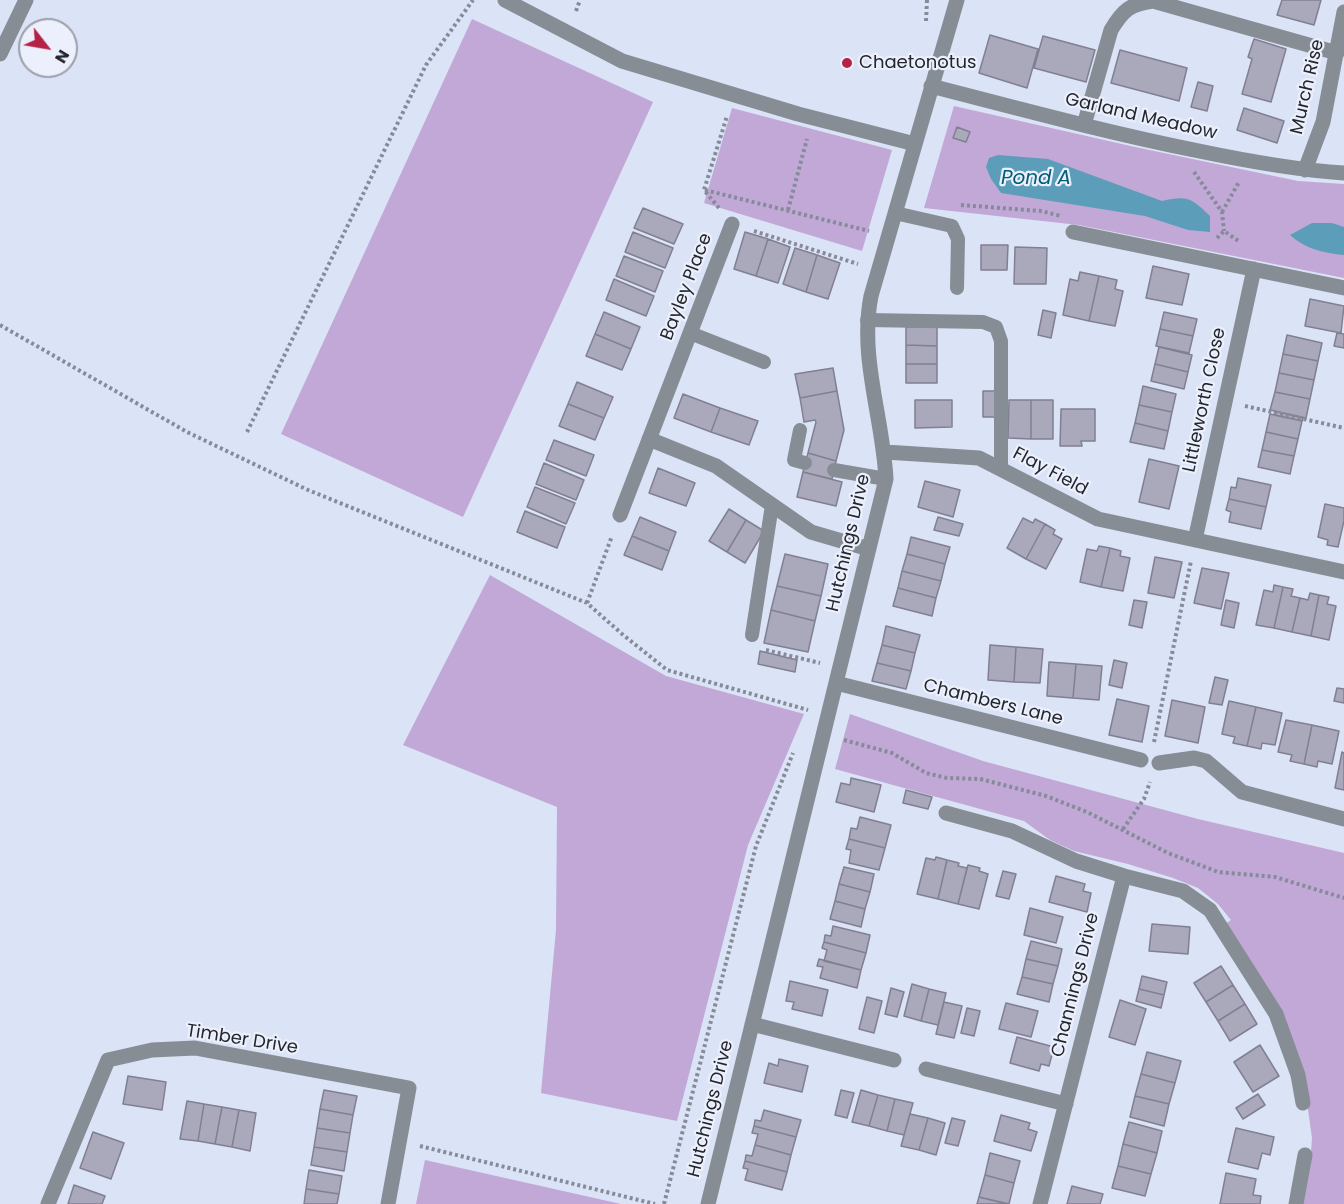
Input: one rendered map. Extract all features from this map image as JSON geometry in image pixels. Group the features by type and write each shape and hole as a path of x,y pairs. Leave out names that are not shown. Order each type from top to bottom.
{"street":[{"path":"0,54 26,0"},
{"path":"505,0 622,61 813,117 915,144"},
{"name":"Hutchings Drive","path":"708,1204 886,479 885,452 868,351 867,320 871,296 957,0"},
{"path":"1084,125 1111,30 1129,7 1140,3 1153,1 1336,53"},
{"name":"Murch Rise","path":"1305,170 1323,122 1344,12"},
{"name":"Garland Meadow","path":"931,86 1175,146 1247,161 1305,170 1344,173"},
{"name":"Bayley Place","path":"620,516 732,224"},
{"path":"1073,232 1344,288"},
{"name":"Littleworth Close","path":"1195,540 1254,269"},
{"path":"649,440 716,466 811,532 869,549"},
{"name":"Flay Field","path":"885,452 979,458 1098,519 1344,572"},
{"name":"Chambers Lane","path":"836,683 1150,761"},
{"path":"1150,761 1194,758 1203,760 1242,792 1344,819"},
{"path":"946,813 1012,831 1076,861 1183,891 1210,910 1276,1014 1298,1075 1303,1104"},
{"name":"Channings Drive","path":"1040,1204 1124,876"},
{"name":"Hutchings Drive","path":"752,1024 894,1060"},
{"name":"Timber Drive","path":"48,1204 108,1060 152,1050 195,1048 409,1089 388,1204"},
{"path":"926,1068 1065,1104"},
{"path":"1296,1204 1305,1155"}],"lane":[{"path":"895,213 952,226 958,239 957,288"},
{"path":"867,320 983,322 996,327 1001,341 1001,468"},
{"path":"690,333 764,362"},
{"path":"800,430 794,460 805,463"},
{"path":"834,470 886,479"},
{"path":"752,635 772,505"}],"path":[{"path":"247,432 426,65 472,0"},
{"path":"926,27 927,0"},
{"path":"704,190 734,94"},
{"path":"788,210 813,117"},
{"path":"1175,146 1222,212 1224,231"},
{"path":"1222,212 1235,191 1247,161"},
{"path":"704,190 889,235"},
{"path":"704,190 732,224"},
{"name":"Bayley Place","path":"732,224 879,268"},
{"path":"0,325 187,432 308,490 587,603 667,670 810,711"},
{"path":"1225,402 1344,428"},
{"path":"587,603 620,516"},
{"path":"1123,829 1144,799 1150,782 1150,761 1195,540"},
{"path":"752,635 762,650 822,664"},
{"path":"819,673 824,653"},
{"path":"813,702 803,729 892,753 926,773 947,778 980,779 1046,796 1123,829 1168,853 1218,872 1275,877 1344,898"},
{"path":"664,1204 756,846 794,750"},
{"path":"400,1141 655,1204"}],"shaded area":[{"path":"472,19 653,102 463,517 281,434"},
{"path":"954,106 1298,181 1344,184 1344,278 1079,225 924,208"},
{"path":"732,108 892,150 862,251 704,203"},
{"path":"490,575 666,676 804,714 748,845 677,1121 541,1093 556,930 557,807 403,745"},
{"path":"850,714 983,761 1198,819 1344,853 1344,1204 1303,1204 1310,1167 1312,1138 1303,1074 1225,924 1231,920 1218,904 1198,888 1173,878 1074,851 1050,840 1024,821 835,769"},
{"path":"425,1160 621,1204 416,1204"}],"water":[{"name":"Pond A","path":"998,155 1048,159 1162,201 1178,198 1189,200 1210,216 1210,232 1188,230 1145,216 1001,193 986,167 989,158"},
{"path":"1312,223 1332,223 1344,227 1344,255 1315,250 1290,235"}],"building":[{"path":"1282,0 1321,0 1314,25 1277,15"},
{"path":"990,35 1038,49 1027,88 979,73"},
{"path":"1043,36 1095,50 1086,82 1034,68"},
{"path":"1254,39 1286,49 1271,102 1242,94 1252,59 1248,57"},
{"path":"1120,50 1187,68 1179,101 1111,83"},
{"path":"1198,82 1213,86 1207,111 1191,107"},
{"path":"1244,108 1284,121 1277,143 1237,130"},
{"path":"957,127 970,132 966,142 953,138"},
{"path":"643,208 683,224 674,244 634,228"},
{"path":"633,232 673,248 665,268 625,252"},
{"path":"745,232 768,239 756,276 734,269"},
{"path":"768,239 790,247 778,283 756,276"},
{"path":"981,245 1008,245 1007,270 981,270"},
{"path":"1015,247 1047,248 1046,284 1014,284"},
{"path":"795,248 817,255 806,292 783,284"},
{"path":"817,255 840,263 828,299 806,292"},
{"path":"624,256 663,271 655,292 616,276"},
{"path":"1153,266 1189,274 1182,305 1146,298"},
{"path":"1080,272 1099,276 1089,321 1063,315 1070,279 1078,281"},
{"path":"1099,276 1117,280 1115,289 1123,291 1115,326 1089,321"},
{"path":"614,279 654,296 646,316 606,300"},
{"path":"1310,299 1344,306 1341,333 1305,326"},
{"path":"1043,310 1056,313 1051,338 1038,335"},
{"path":"604,312 640,327 631,349 595,334"},
{"path":"1164,312 1197,319 1193,336 1160,329"},
{"path":"906,327 937,327 937,346 906,345"},
{"path":"1160,329 1193,336 1189,353 1156,346"},
{"path":"1337,333 1344,334 1344,348 1334,346"},
{"path":"595,334 631,349 622,370 586,356"},
{"path":"1287,335 1322,343 1318,361 1283,354"},
{"path":"906,345 937,346 937,364 906,364"},
{"path":"1159,347 1192,355 1188,372 1155,364"},
{"path":"1283,354 1318,361 1314,380 1279,373"},
{"path":"906,364 937,364 937,383 906,383"},
{"path":"1155,364 1188,372 1184,389 1151,381"},
{"path":"833,368 837,391 800,398 795,374"},
{"path":"1279,373 1314,380 1310,399 1275,392"},
{"path":"577,382 613,397 604,418 568,404"},
{"path":"1143,386 1176,394 1172,412 1139,405"},
{"path":"837,391 844,430 836,461 808,453 816,422 815,420 804,422 800,398"},
{"path":"983,391 996,391 996,417 983,417"},
{"path":"1275,392 1310,399 1306,418 1270,410"},
{"path":"683,394 720,408 711,432 674,418"},
{"path":"915,400 952,400 952,427 915,428"},
{"path":"1009,400 1031,400 1031,439 1008,438"},
{"path":"1031,400 1053,400 1053,439 1031,439"},
{"path":"568,404 604,418 595,440 559,426"},
{"path":"1139,405 1172,412 1168,431 1135,423"},
{"path":"720,408 758,421 749,445 711,432"},
{"path":"1061,409 1095,409 1095,441 1081,441 1082,446 1060,446"},
{"path":"1275,411 1303,418 1302,421 1274,415"},
{"path":"1270,414 1302,421 1298,439 1266,432"},
{"path":"1135,423 1168,431 1164,449 1130,442"},
{"path":"1266,432 1298,439 1294,456 1262,450"},
{"path":"554,440 594,455 586,476 546,460"},
{"path":"1262,450 1294,456 1290,474 1258,467"},
{"path":"808,453 836,461 832,479 803,472"},
{"path":"1149,459 1179,466 1169,509 1139,502"},
{"path":"544,463 584,480 576,500 536,484"},
{"path":"658,468 695,483 686,506 649,493"},
{"path":"803,472 842,482 836,506 797,497"},
{"path":"1238,478 1271,485 1266,507 1229,499 1231,487 1236,488"},
{"path":"925,481 960,490 953,517 918,507"},
{"path":"535,487 575,503 566,524 527,507"},
{"path":"1229,499 1266,507 1261,529 1229,522 1231,512 1226,510"},
{"path":"1325,504 1344,508 1344,521 1338,547 1327,545 1328,540 1318,537"},
{"path":"729,509 746,520 727,552 709,541"},
{"path":"525,511 565,527 557,548 517,532"},
{"path":"640,517 676,532 669,551 632,536"},
{"path":"938,517 963,524 959,536 934,530"},
{"path":"1023,518 1033,523 1035,519 1045,524 1026,559 1007,548"},
{"path":"746,520 764,531 745,563 727,552"},
{"path":"1045,524 1055,530 1053,534 1062,539 1046,569 1026,559"},
{"path":"632,536 669,551 662,570 624,555"},
{"path":"911,537 950,547 945,564 907,554"},
{"path":"1099,546 1110,548 1101,587 1080,582 1087,549 1097,551"},
{"path":"1110,548 1121,551 1120,556 1130,558 1123,591 1101,587"},
{"path":"785,554 828,564 821,596 777,586"},
{"path":"907,554 945,564 941,581 902,571"},
{"path":"1155,557 1182,562 1174,598 1148,593"},
{"path":"1202,568 1229,573 1221,609 1194,603"},
{"path":"902,571 941,581 936,598 898,588"},
{"path":"1274,585 1283,587 1274,628 1256,625 1264,590 1273,592"},
{"path":"777,586 821,596 815,621 771,610"},
{"path":"1283,587 1293,589 1291,596 1300,598 1292,632 1274,628"},
{"path":"898,588 936,598 932,616 893,606"},
{"path":"1310,593 1319,595 1311,636 1292,632 1300,598 1308,600"},
{"path":"1319,595 1329,597 1327,604 1336,606 1329,640 1311,636"},
{"path":"1134,600 1147,602 1142,628 1129,625"},
{"path":"1226,600 1239,603 1234,628 1221,625"},
{"path":"771,610 815,621 808,652 764,643"},
{"path":"886,626 920,635 915,653 882,645"},
{"path":"882,645 915,653 911,671 877,663"},
{"path":"990,645 1016,647 1014,682 988,680"},
{"path":"1016,647 1043,649 1040,683 1014,682"},
{"path":"760,651 797,660 795,672 758,664"},
{"path":"1114,660 1127,663 1122,688 1109,685"},
{"path":"1049,662 1076,664 1073,698 1047,696"},
{"path":"877,663 911,671 906,689 872,681"},
{"path":"1076,664 1102,666 1099,700 1073,698"},
{"path":"1215,677 1228,680 1222,705 1209,703"},
{"path":"1337,688 1344,689 1344,703 1334,701"},
{"path":"1117,699 1149,706 1142,742 1109,735"},
{"path":"1172,700 1205,707 1198,743 1165,736"},
{"path":"1229,701 1256,707 1247,746 1233,743 1235,737 1222,734"},
{"path":"1256,707 1282,713 1275,745 1262,743 1261,749 1247,746"},
{"path":"1286,720 1312,725 1304,764 1290,761 1292,755 1278,752"},
{"path":"1312,725 1339,731 1332,764 1318,761 1317,767 1304,764"},
{"path":"1342,752 1344,753 1344,790 1335,788"},
{"path":"851,778 881,785 874,812 836,802 841,783 850,785"},
{"path":"906,790 932,797 928,809 903,803"},
{"path":"860,817 891,825 885,848 849,839 851,828 857,829"},
{"path":"849,839 885,848 879,870 849,863 851,850 846,849"},
{"path":"936,857 947,860 938,899 917,894 926,858 935,860"},
{"path":"947,860 967,868 958,904 938,899"},
{"path":"968,865 980,868 979,871 988,874 979,909 958,904"},
{"path":"844,867 874,874 870,892 839,884"},
{"path":"1003,871 1016,874 1009,899 996,896"},
{"path":"1056,876 1085,884 1083,891 1091,893 1087,912 1049,902"},
{"path":"839,884 870,892 865,909 835,901"},
{"path":"835,901 865,909 861,927 830,919"},
{"path":"1030,908 1063,917 1056,943 1024,935"},
{"path":"1152,924 1190,927 1188,954 1149,951"},
{"path":"833,926 870,935 866,953 824,942 825,935 831,936"},
{"path":"1031,941 1062,949 1058,966 1026,959"},
{"path":"824,942 866,953 861,970 824,961 827,950 822,948"},
{"path":"819,959 861,970 857,988 820,978 823,967 817,966"},
{"path":"1026,959 1058,966 1053,984 1022,977"},
{"path":"1221,966 1233,985 1206,1002 1194,983"},
{"path":"1142,976 1167,982 1164,995 1139,989"},
{"path":"1022,977 1053,984 1049,1002 1017,994"},
{"path":"790,981 828,990 822,1016 792,1009 794,1002 786,1001"},
{"path":"912,984 929,989 921,1021 904,1016"},
{"path":"1233,985 1245,1004 1218,1021 1206,1002"},
{"path":"891,988 904,992 897,1017 885,1014"},
{"path":"929,989 946,993 938,1025 921,1021"},
{"path":"1139,989 1164,995 1161,1008 1136,1001"},
{"path":"867,997 882,1001 874,1033 859,1029"},
{"path":"1120,1000 1146,1009 1135,1045 1109,1037"},
{"path":"944,1002 962,1006 954,1038 936,1034"},
{"path":"1006,1003 1038,1011 1031,1037 999,1029"},
{"path":"1245,1004 1257,1024 1230,1041 1218,1021"},
{"path":"967,1008 980,1011 974,1036 961,1033"},
{"path":"1017,1037 1054,1047 1049,1066 1041,1064 1039,1071 1010,1063"},
{"path":"1260,1045 1279,1076 1253,1092 1234,1062"},
{"path":"1147,1052 1181,1061 1175,1083 1141,1074"},
{"path":"779,1059 808,1066 802,1092 764,1083 769,1063 778,1066"},
{"path":"1141,1074 1175,1083 1169,1104 1135,1096"},
{"path":"128,1076 166,1082 162,1110 123,1104"},
{"path":"324,1090 357,1096 353,1115 320,1109"},
{"path":"841,1090 854,1093 847,1118 835,1115"},
{"path":"861,1090 878,1095 869,1126 852,1122"},
{"path":"1258,1094 1265,1105 1243,1119 1236,1108"},
{"path":"878,1095 895,1099 887,1131 869,1126"},
{"path":"1135,1096 1169,1104 1164,1126 1130,1117"},
{"path":"895,1099 913,1103 904,1135 887,1131"},
{"path":"187,1101 204,1104 198,1141 180,1139"},
{"path":"204,1104 222,1107 215,1144 198,1141"},
{"path":"222,1107 239,1110 232,1147 215,1144"},
{"path":"320,1109 353,1115 350,1133 317,1128"},
{"path":"239,1110 256,1113 250,1151 232,1147"},
{"path":"764,1110 801,1120 796,1137 754,1126 755,1120 761,1121"},
{"path":"910,1114 928,1118 919,1150 901,1146"},
{"path":"1001,1115 1030,1123 1028,1129 1037,1132 1031,1151 994,1141"},
{"path":"928,1118 945,1123 936,1155 919,1150"},
{"path":"952,1118 965,1121 958,1146 945,1143"},
{"path":"1129,1122 1162,1131 1157,1153 1123,1144"},
{"path":"754,1126 796,1137 791,1155 755,1145 758,1134 752,1133"},
{"path":"317,1128 350,1133 347,1152 314,1147"},
{"path":"1236,1128 1274,1137 1270,1155 1262,1153 1258,1169 1228,1162"},
{"path":"93,1132 124,1143 111,1179 80,1168"},
{"path":"1123,1144 1157,1153 1151,1174 1118,1166"},
{"path":"755,1145 791,1155 787,1172 745,1161 746,1155 752,1156"},
{"path":"314,1147 347,1152 344,1171 311,1165"},
{"path":"990,1153 1020,1161 1014,1183 985,1175"},
{"path":"745,1161 787,1172 782,1190 745,1180 748,1169 743,1168"},
{"path":"1118,1166 1151,1174 1145,1196 1112,1188"},
{"path":"309,1170 342,1176 339,1194 306,1189"},
{"path":"1226,1173 1256,1179 1253,1195 1261,1196 1260,1204 1220,1204"},
{"path":"985,1175 1014,1183 1009,1204 979,1197"},
{"path":"74,1185 105,1196 102,1204 68,1204"},
{"path":"1072,1186 1103,1194 1100,1204 1067,1204"},
{"path":"306,1189 339,1194 337,1204 304,1204"},
{"path":"979,1197 1007,1204 977,1204"}],"place":[{"name":"Chaetonotus","path":"847,63"}]}
